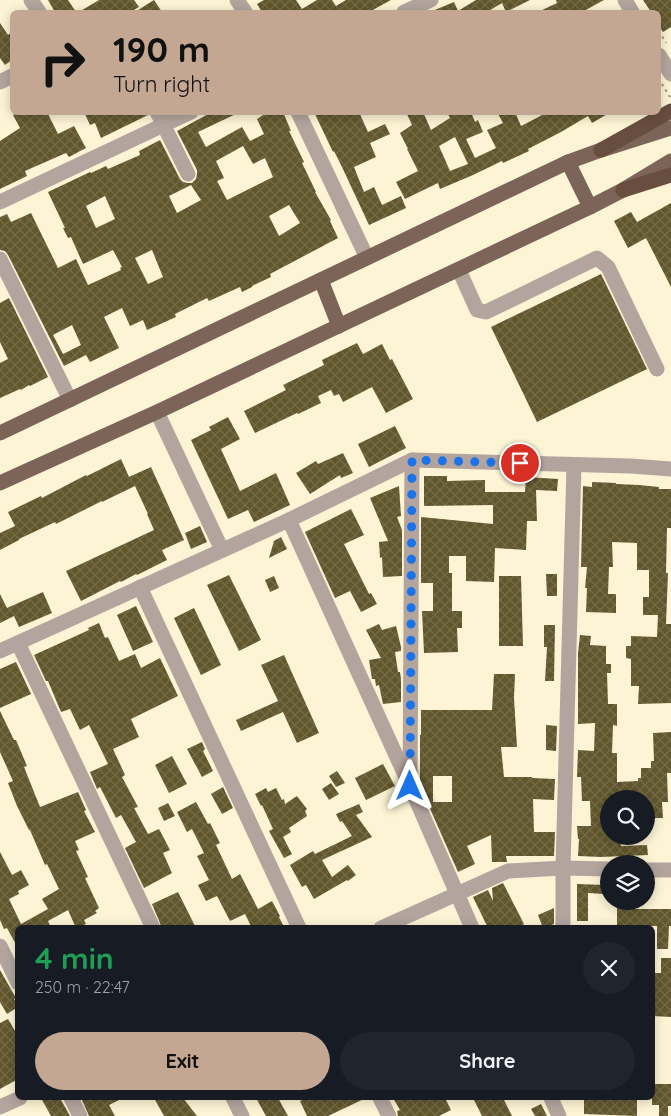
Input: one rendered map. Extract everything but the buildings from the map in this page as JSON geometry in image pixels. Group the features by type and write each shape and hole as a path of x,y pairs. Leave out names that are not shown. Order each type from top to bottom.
{"highway":[{"path":"601,150 671,111"},
{"path":"623,190 671,175"}],"main road":[{"path":"0,433 568,162 671,128"},
{"path":"0,483 158,412 590,207 623,190 671,161"},
{"path":"568,162 590,207"},
{"path":"321,280 339,326"}],"street":[{"path":"408,10 431,0"},
{"path":"663,50 671,74"},
{"path":"0,202 161,119 178,115"},
{"path":"299,115 367,258"},
{"path":"161,119 188,174"},
{"path":"458,270 477,310 486,312 597,258 608,267 657,369"},
{"path":"0,259 70,400"},
{"path":"158,412 222,550"},
{"path":"410,786 412,460"},
{"path":"0,651 288,520 412,460 631,466 671,470"},
{"path":"563,925 574,464"},
{"path":"288,520 410,786 471,925"},
{"path":"140,587 298,925"},
{"path":"18,643 152,925"},
{"path":"387,925 508,870 600,869"},
{"path":"655,870 671,870"},
{"path":"0,946 15,978"},
{"path":"0,1107 16,1100"},
{"path":"72,1100 80,1116"},
{"path":"234,1100 242,1116"},
{"path":"381,1100 389,1116"},
{"path":"551,1100 559,1116"},
{"path":"564,1100 564,1116"}],"path":[{"path":"661,82 671,99"}],"route":[{"path":"410,786 412,460 520,463"}]}
